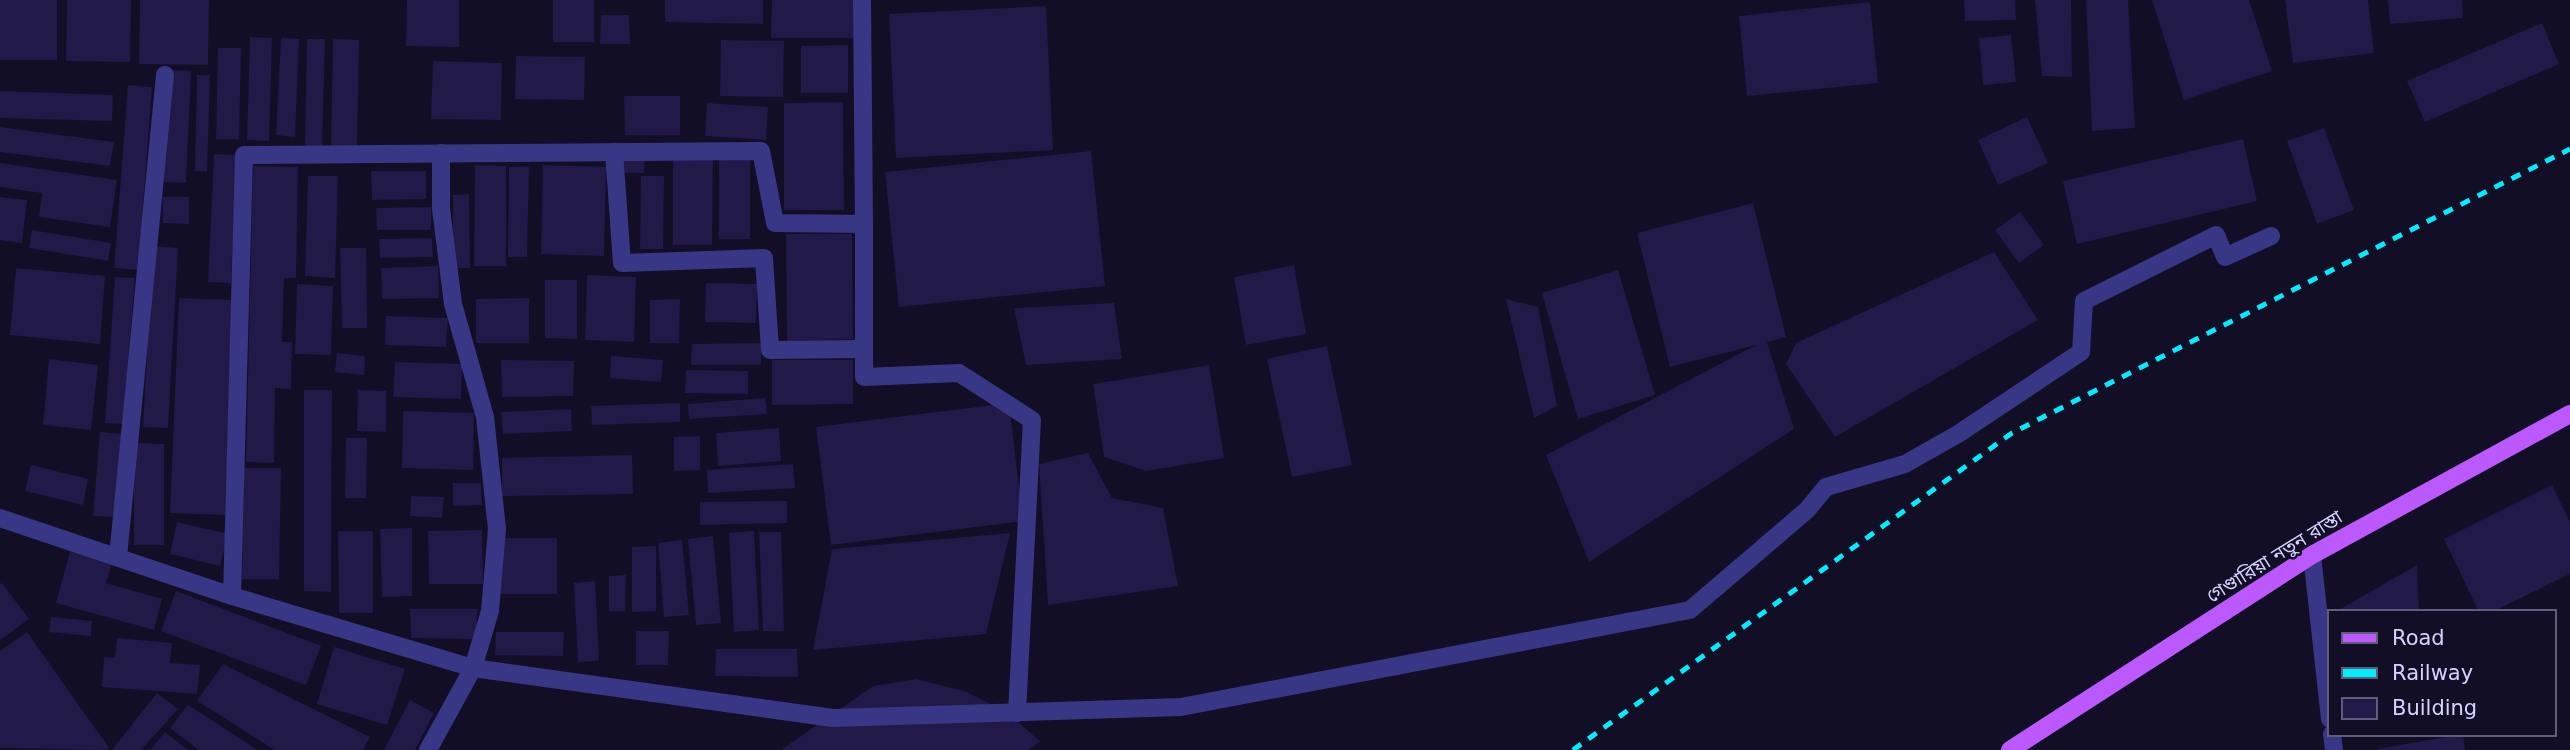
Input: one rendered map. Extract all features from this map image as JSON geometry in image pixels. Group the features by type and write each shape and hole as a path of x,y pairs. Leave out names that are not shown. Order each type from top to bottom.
{"main road":[{"name":"গেণ্ডারিয়া নতুন রাস্তা","path":"2010,750 2312,555 2570,414"}],"street":[{"path":"862,0 864,377 959,373 1032,420 1017,712"},
{"path":"118,557 165,75"},
{"path":"232,596 244,155 761,151 775,223 864,224"},
{"path":"614,152 622,263 764,258 770,350 864,349"},
{"path":"428,750 473,668 490,611 497,528 485,417 453,304 440,209 441,153"},
{"path":"0,518 232,596 473,668 833,718 1181,707 1690,610 1807,510 1826,487 1905,464 1958,435 2081,352 2084,301 2216,235 2225,257 2271,236"},
{"path":"2312,555 2328,701"}],"building":[{"path":"0,0 57,0 57,60 0,60"},
{"path":"67,0 131,0 130,62 66,61"},
{"path":"140,0 209,0 208,65 139,64"},
{"path":"407,0 459,0 459,47 406,46"},
{"path":"553,0 594,0 594,42 553,42"},
{"path":"665,0 763,0 763,24 665,22"},
{"path":"772,0 858,0 857,38 771,38"},
{"path":"1964,0 2015,0 2016,20 1965,21"},
{"path":"2035,0 2071,0 2072,77 2042,76"},
{"path":"2086,0 2128,0 2135,128 2092,131"},
{"path":"2152,0 2249,0 2272,71 2184,100"},
{"path":"2285,0 2368,0 2374,53 2293,63"},
{"path":"2388,0 2462,0 2463,18 2390,24"},
{"path":"1870,2 1878,83 1747,96 1739,16"},
{"path":"1046,6 1053,150 896,158 889,14"},
{"path":"601,15 629,15 630,44 600,44"},
{"path":"2542,23 2559,64 2425,122 2407,81"},
{"path":"2011,35 2016,82 1983,85 1979,38"},
{"path":"250,37 272,38 269,141 247,140"},
{"path":"281,38 299,39 295,137 276,135"},
{"path":"307,39 325,39 322,147 305,147"},
{"path":"333,39 359,40 357,148 331,147"},
{"path":"721,40 784,41 783,97 720,96"},
{"path":"848,45 848,93 801,93 801,46"},
{"path":"218,48 241,48 239,139 216,139"},
{"path":"516,56 585,57 584,100 515,99"},
{"path":"433,61 502,63 501,120 431,119"},
{"path":"169,70 191,71 186,183 164,182"},
{"path":"197,75 210,75 207,172 195,171"},
{"path":"128,85 152,87 138,270 114,268"},
{"path":"0,91 113,95 112,121 0,118"},
{"path":"624,96 680,96 680,135 625,135"},
{"path":"843,102 844,210 784,210 784,103"},
{"path":"707,103 768,107 766,140 705,136"},
{"path":"2027,117 2048,163 1998,185 1978,140"},
{"path":"0,127 114,142 110,166 0,152"},
{"path":"2324,128 2354,210 2317,224 2287,141"},
{"path":"2243,139 2257,201 2077,244 2063,181"},
{"path":"1091,151 1105,286 899,307 885,172"},
{"path":"214,154 236,155 231,283 208,282"},
{"path":"620,155 645,156 644,173 619,173"},
{"path":"673,156 713,156 712,245 673,245"},
{"path":"719,159 750,159 750,239 719,239"},
{"path":"0,163 117,180 110,227 39,217 42,193 0,187"},
{"path":"475,165 506,166 506,266 474,266"},
{"path":"543,165 606,167 604,256 541,254"},
{"path":"253,166 298,167 296,278 284,278 282,342 292,342 291,389 275,388 274,463 246,462"},
{"path":"509,167 529,167 527,257 508,257"},
{"path":"371,171 426,171 426,199 372,200"},
{"path":"308,176 338,176 335,278 305,276"},
{"path":"641,176 664,176 663,249 640,249"},
{"path":"469,194 470,268 453,268 453,195"},
{"path":"0,197 27,200 22,243 0,240"},
{"path":"163,197 189,197 189,224 163,223"},
{"path":"1753,203 1786,337 1767,342 1794,429 1589,562 1546,455 1756,345 1670,367 1637,233"},
{"path":"431,207 431,230 377,230 376,208"},
{"path":"2020,212 2044,245 2019,263 1995,230"},
{"path":"32,230 111,243 108,261 29,248"},
{"path":"786,234 852,234 853,339 787,341"},
{"path":"432,238 433,257 380,258 379,239"},
{"path":"153,246 178,248 168,428 143,427"},
{"path":"340,248 366,248 367,328 342,328"},
{"path":"1994,252 2038,320 1835,437 1786,364 1796,343"},
{"path":"1294,265 1306,334 1246,345 1234,277"},
{"path":"438,266 439,298 382,299 381,268"},
{"path":"16,268 105,276 100,344 10,335"},
{"path":"1618,270 1655,395 1578,419 1542,293"},
{"path":"587,275 636,277 634,342 585,340"},
{"path":"115,277 135,278 123,424 105,423"},
{"path":"545,280 577,280 577,339 545,338"},
{"path":"706,283 757,284 756,323 705,322"},
{"path":"297,284 333,286 331,355 295,354"},
{"path":"179,298 234,300 225,515 170,513"},
{"path":"529,298 529,343 476,343 476,299"},
{"path":"680,299 679,343 650,343 650,300"},
{"path":"1506,299 1538,307 1557,406 1534,418"},
{"path":"1114,303 1122,359 1026,365 1014,308"},
{"path":"386,316 448,318 446,347 385,345"},
{"path":"761,343 761,365 691,365 692,344"},
{"path":"1327,346 1352,465 1292,477 1267,359"},
{"path":"337,353 365,356 364,375 335,372"},
{"path":"611,356 663,360 661,382 610,378"},
{"path":"49,359 98,365 91,430 43,425"},
{"path":"501,360 574,361 573,396 502,397"},
{"path":"772,360 853,360 853,404 772,405"},
{"path":"395,362 462,364 461,399 393,397"},
{"path":"1209,365 1224,458 1146,471 1104,457 1093,384"},
{"path":"686,370 748,371 748,394 685,393"},
{"path":"304,390 332,390 331,592 304,591"},
{"path":"358,390 386,391 386,432 357,431"},
{"path":"765,398 767,414 689,419 688,404"},
{"path":"680,403 680,422 592,425 591,406"},
{"path":"1009,403 1023,521 831,545 816,427"},
{"path":"571,409 572,431 503,434 501,412"},
{"path":"403,411 474,413 473,470 402,468"},
{"path":"779,428 781,461 718,466 716,433"},
{"path":"100,432 122,434 115,517 93,516"},
{"path":"700,436 700,470 674,471 674,437"},
{"path":"346,438 367,438 366,498 345,498"},
{"path":"134,443 164,444 164,545 134,545"},
{"path":"1088,453 1112,498 1163,508 1178,586 1048,605 1039,464"},
{"path":"632,455 633,494 502,496 502,458"},
{"path":"793,464 795,488 708,493 707,470"},
{"path":"31,465 88,479 83,505 25,491"},
{"path":"244,468 281,468 279,579 242,579"},
{"path":"453,483 481,483 482,505 453,506"},
{"path":"2552,485 2570,522 2570,574 2496,610 2478,610 2444,539"},
{"path":"411,496 444,497 442,518 410,516"},
{"path":"787,501 787,523 700,525 700,502"},
{"path":"177,522 228,534 220,566 170,554"},
{"path":"412,528 412,596 382,597 380,529"},
{"path":"482,530 483,584 429,584 428,531"},
{"path":"338,531 373,531 373,613 339,613"},
{"path":"754,531 759,630 734,632 729,533"},
{"path":"759,532 781,532 784,631 763,631"},
{"path":"1010,533 986,634 813,650 832,549"},
{"path":"713,536 721,623 696,625 688,539"},
{"path":"500,538 557,538 557,594 500,594"},
{"path":"682,540 689,615 664,617 658,543"},
{"path":"656,546 656,611 632,612 632,547"},
{"path":"71,548 113,559 106,583 162,599 154,630 56,603"},
{"path":"2417,565 2419,610 2338,610"},
{"path":"626,575 625,611 609,611 609,576"},
{"path":"595,581 599,661 578,662 574,583"},
{"path":"2,583 29,619 0,640 0,584"},
{"path":"176,591 321,646 306,685 161,631"},
{"path":"410,609 477,609 476,639 411,638"},
{"path":"51,617 92,621 91,636 49,632"},
{"path":"636,631 669,631 668,665 636,665"},
{"path":"27,632 109,748 0,748 0,651"},
{"path":"496,632 564,632 563,656 495,655"},
{"path":"117,638 172,643 170,663 200,665 197,694 102,687 104,657 115,658"},
{"path":"334,647 405,669 387,725 317,704"},
{"path":"716,649 797,649 798,677 715,676"},
{"path":"223,664 370,737 363,750 275,750 197,701"},
{"path":"916,679 964,691 1005,711 1040,741 1029,750 781,750 873,686"},
{"path":"157,693 178,709 141,750 112,750"},
{"path":"410,700 434,713 415,750 384,750"},
{"path":"188,705 258,750 199,750 170,728"},
{"path":"165,732 188,750 150,750"},
{"path":"2463,736 2465,750 2378,750"}],"railway":[{"path":"1573,750 2012,433 2570,149"}]}
